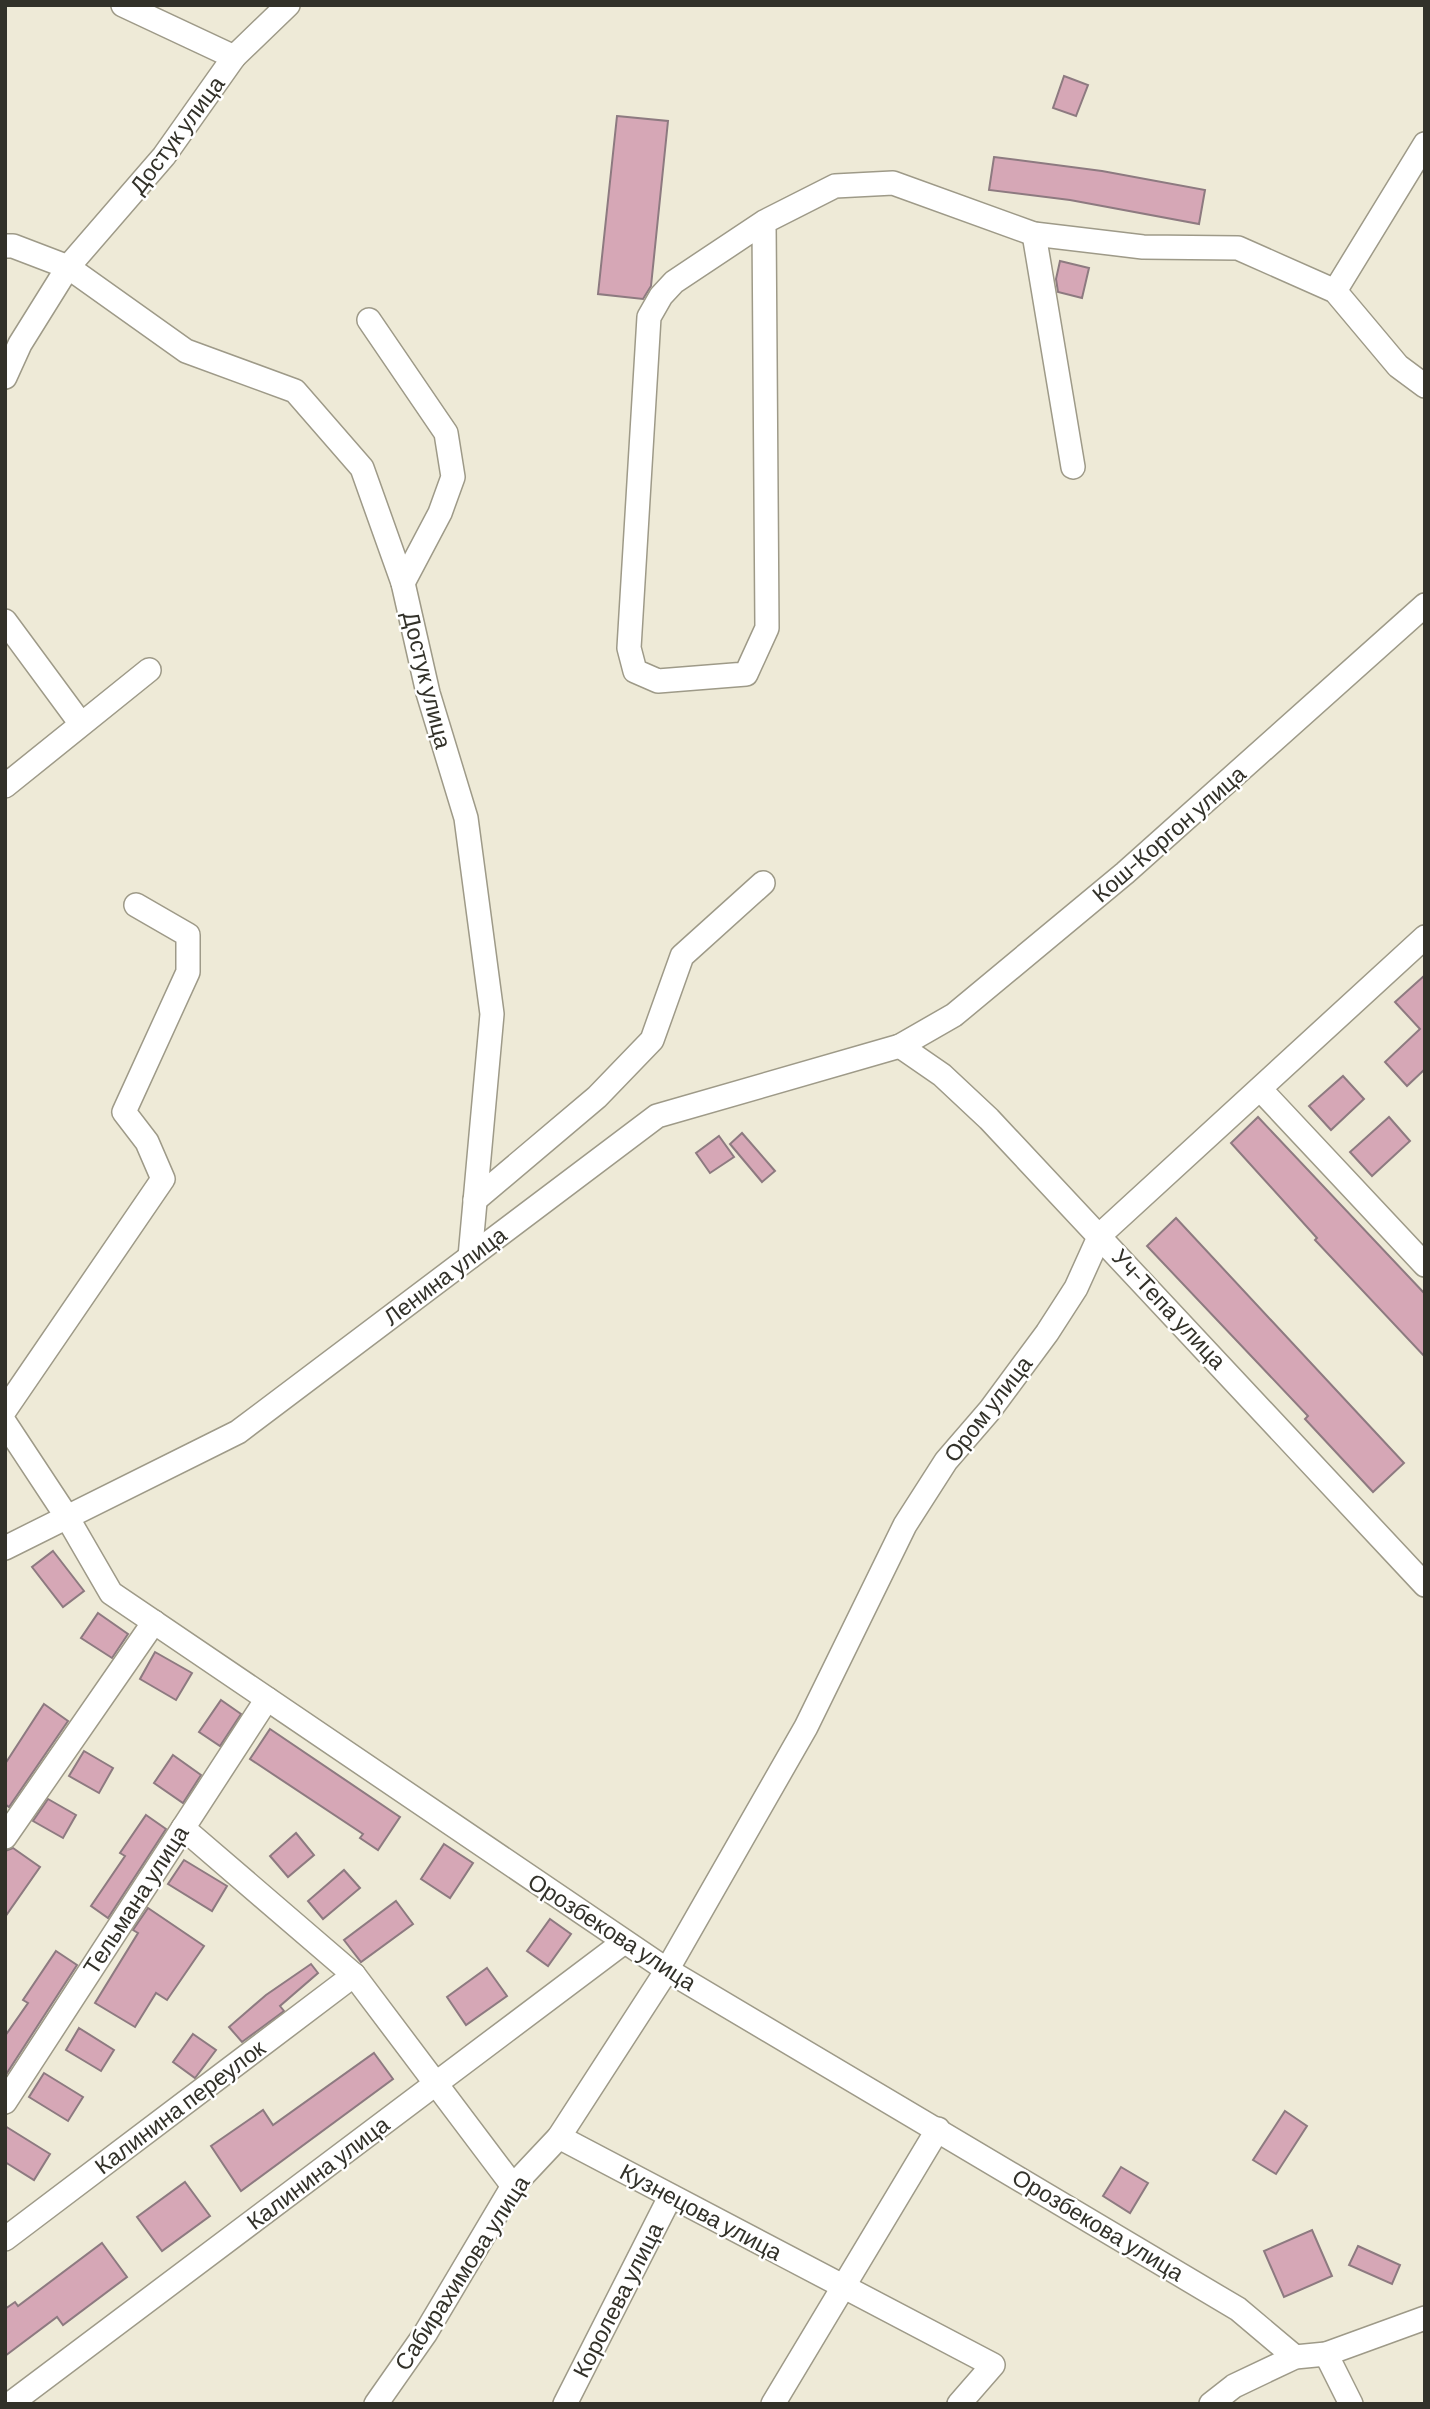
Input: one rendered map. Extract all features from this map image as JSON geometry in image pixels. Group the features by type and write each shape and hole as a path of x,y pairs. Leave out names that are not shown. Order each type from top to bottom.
{"street":[{"path":"123,5 234,57"},
{"name":"Достук улица","path":"68,267 164,156 234,57 288,5"},
{"path":"1335,290 1425,144"},
{"path":"764,222 767,628 746,674 658,681 635,671 629,648 649,317 674,282 764,222 835,187 892,183 1034,234 1143,247 1238,248 1335,290 1398,366 1425,386"},
{"path":"1034,234 1073,467"},
{"name":"Достук улица","path":"5,246 13,246 68,267 186,351 295,391 362,468 403,583 428,693 466,818 492,1014 470,1257"},
{"path":"5,377 20,344 68,267"},
{"path":"369,320 446,433 453,477 440,513 403,583"},
{"name":"Кош-Коргон улица","path":"900,1046 954,1015 1125,873 1425,605"},
{"path":"5,621 81,724"},
{"path":"5,786 149,670"},
{"path":"475,1200 597,1097 652,1040 681,956 763,883"},
{"path":"5,1410 163,1179 147,1142 124,1112 188,972 188,935 136,905"},
{"name":"Ором улица","path":"667,1970 806,1727 905,1525 946,1461 990,1410 1047,1333 1076,1288 1100,1235 1259,1089 1421,947"},
{"name":"Уч-Тепа улица","path":"900,1046 942,1075 989,1119 1425,1585"},
{"name":"Ленина улица","path":"5,1548 238,1432 657,1116 900,1046"},
{"path":"1259,1089 1425,1265"},
{"name":"Орозбекова улица","path":"5,1423 67,1517 111,1593 667,1970 1238,2309 1295,2357"},
{"path":"5,1836 154,1622"},
{"name":"Тельмана улица","path":"5,2102 267,1699"},
{"path":"183,1828 354,1975 513,2186"},
{"name":"Калинина улица","path":"10,2404 624,1941"},
{"name":"Сабирахимова улица","path":"376,2404 425,2334 513,2186 559,2137 667,1970"},
{"name":"Калинина переулок","path":"5,2239 354,1975"},
{"path":"773,2404 938,2129"},
{"name":"Кузнецова улица","path":"559,2137 993,2365 959,2404"},
{"name":"Королева улица","path":"565,2404 670,2197"},
{"path":"1210,2404 1234,2386 1295,2357 1326,2354 1425,2318"},
{"path":"1326,2354 1351,2404"}],"building":[{"path":"1064,76 1088,85 1076,116 1053,108"},
{"path":"617,116 668,121 651,286 643,299 598,294"},
{"path":"994,157 1102,171 1205,190 1199,224 1070,200 989,190"},
{"path":"1060,261 1089,268 1082,298 1058,292 1056,279"},
{"path":"1425,975 1425,1069 1407,1086 1385,1062 1420,1029 1395,1002"},
{"path":"1343,1076 1364,1099 1331,1130 1309,1106"},
{"path":"1258,1117 1425,1294 1425,1357 1315,1240 1317,1238 1231,1143"},
{"path":"1389,1117 1410,1141 1372,1176 1350,1152"},
{"path":"742,1133 775,1171 762,1182 730,1144"},
{"path":"719,1136 734,1157 710,1173 696,1153"},
{"path":"1176,1218 1404,1463 1373,1492 1305,1419 1308,1416 1147,1246"},
{"path":"53,1551 84,1591 63,1607 32,1567"},
{"path":"98,1613 128,1634 112,1658 81,1638"},
{"path":"155,1652 192,1673 176,1700 140,1679"},
{"path":"221,1700 241,1714 220,1746 199,1732"},
{"path":"44,1704 68,1721 9,1807 5,1804 5,1764"},
{"path":"270,1729 400,1817 378,1850 360,1838 363,1834 250,1759"},
{"path":"84,1751 113,1768 99,1793 69,1776"},
{"path":"173,1755 201,1775 183,1803 154,1783"},
{"path":"48,1799 76,1815 63,1838 33,1821"},
{"path":"146,1815 166,1829 108,1918 91,1906 125,1856 120,1853"},
{"path":"296,1833 314,1855 288,1877 270,1856"},
{"path":"444,1844 473,1863 450,1898 421,1879"},
{"path":"13,1848 40,1867 5,1917 5,1851"},
{"path":"184,1860 227,1886 212,1911 168,1884"},
{"path":"344,1870 360,1888 323,1919 308,1901"},
{"path":"396,1901 413,1924 361,1962 344,1940"},
{"path":"148,1908 204,1946 167,2000 156,1993 135,2027 95,2003 138,1933 133,1930"},
{"path":"550,1919 571,1934 548,1966 527,1951"},
{"path":"56,1951 77,1965 5,2076 5,2036 28,2003 23,2000"},
{"path":"311,1964 318,1973 280,2006 284,2011 242,2042 229,2027 266,1995"},
{"path":"487,1968 507,1996 466,2025 447,1997"},
{"path":"79,2028 114,2050 101,2071 66,2050"},
{"path":"193,2034 216,2050 195,2078 173,2062"},
{"path":"374,2053 393,2079 241,2191 211,2146 263,2110 273,2125"},
{"path":"44,2073 83,2097 68,2121 29,2097"},
{"path":"1285,2111 1307,2126 1276,2174 1253,2160"},
{"path":"5,2126 50,2154 34,2180 5,2162"},
{"path":"1121,2167 1148,2183 1130,2213 1103,2196"},
{"path":"185,2182 210,2216 162,2251 137,2217"},
{"path":"1312,2230 1332,2276 1284,2297 1264,2251"},
{"path":"102,2243 127,2277 63,2325 57,2317 5,2356 5,2309 15,2302 18,2306"},
{"path":"1358,2246 1400,2265 1392,2284 1349,2265"}]}
